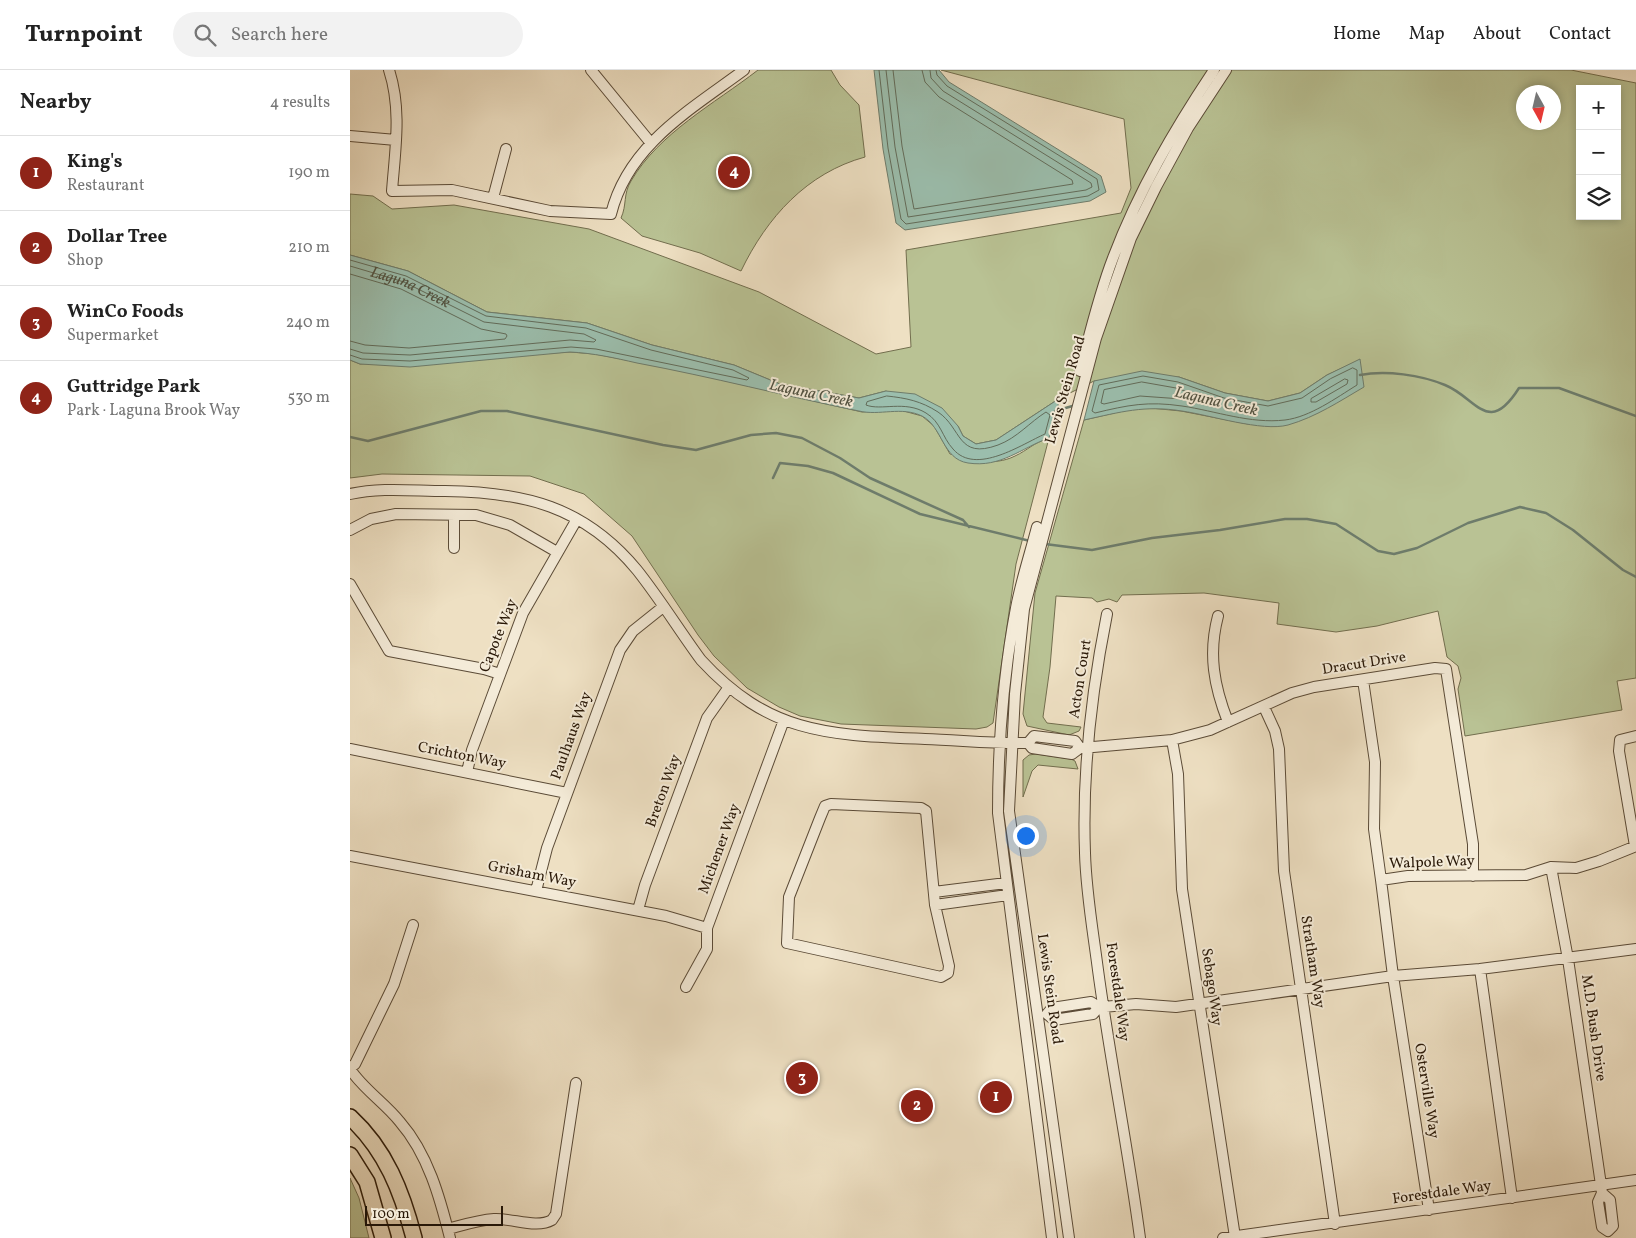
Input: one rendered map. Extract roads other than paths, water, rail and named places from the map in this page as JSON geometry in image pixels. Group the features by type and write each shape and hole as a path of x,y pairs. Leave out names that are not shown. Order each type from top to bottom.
{"highway":[{"path":"350,1117 377,1146 392,1171 414,1238"},
{"path":"350,1155 367,1182 383,1238"}],"street":[{"path":"389,70 396,99 396,140 392,191 452,190 550,211 611,214 620,186 630,168 650,142 744,70"},
{"path":"591,70 650,142"},
{"name":"Lewis Stein Road","path":"1052,1238 998,813 998,743 1007,665 1016,608 1026,584 1113,258 1144,186 1170,139 1214,70"},
{"name":"Lewis Stein Road","path":"1086,360 1132,238 1156,187 1188,128 1226,70"},
{"path":"350,136 396,140"},
{"path":"493,198 506,149"},
{"path":"350,494 381,490 490,492 533,500 577,519 623,554 701,660 729,687 753,705 784,720 820,732 843,735 1013,743"},
{"path":"350,530 371,519 396,514 482,516 499,520 557,552"},
{"path":"454,515 454,548"},
{"name":"Capote Way","path":"467,772 472,750 523,613 577,519"},
{"path":"350,584 389,651 484,669 500,674"},
{"name":"Lewis Stein Road","path":"1026,584 1015,694 1009,810 1042,1014 1051,1115 1069,1238"},
{"name":"Paulhaus Way","path":"536,891 540,868 620,650 633,631 663,607"},
{"name":"Acton Court","path":"1083,748 1107,614"},
{"path":"1218,616 1212,647 1212,661 1214,681 1228,722"},
{"name":"Dracut Drive","path":"1013,743 1028,743 1034,736 1075,741 1083,748 1172,740 1228,722 1292,693 1314,687 1435,668 1446,669 1473,844 1473,876"},
{"path":"1363,680 1375,762 1374,829 1381,880"},
{"name":"Breton Way","path":"638,910 645,885 707,718 729,687"},
{"name":"Stratham Way","path":"1264,707 1275,730 1280,749 1284,871 1335,1224"},
{"name":"Michener Way","path":"686,987 707,949 707,928 784,720"},
{"path":"1551,867 1576,868 1600,861 1636,846 1619,751 1620,740 1636,736"},
{"name":"Sebago Way","path":"1172,740 1178,774 1181,882 1198,1004 1235,1237"},
{"name":"Forestdale Way","path":"1083,748 1085,855 1101,1007 1140,1238"},
{"name":"Crichton Way","path":"350,749 567,793"},
{"path":"830,804 921,808 926,811 934,892 935,905 949,966 948,973 941,978 787,943 789,898 825,806 830,804"},
{"name":"Grisham Way","path":"350,856 683,919 707,928"},
{"name":"Walpole Way","path":"1393,976 1381,880 1408,876 1526,876 1551,867"},
{"name":"M.D. Bush Drive","path":"1551,867 1568,959 1602,1189 1598,1202 1602,1227 1609,1234"},
{"path":"934,892 1006,883"},
{"path":"935,905 1008,895"},
{"path":"413,925 394,984 356,1064 350,1068 357,1080 402,1123 414,1141 436,1186 449,1233 493,1219 510,1218 538,1224 552,1220 556,1214 576,1083"},
{"path":"1042,1014 1052,1008 1091,1002 1101,1007 1136,1004 1176,1007 1393,976 1480,969 1636,949"},
{"path":"1480,969 1512,1198"},
{"name":"Osterville Way","path":"1393,976 1428,1210"},
{"path":"1025,1028 1036,1043 1044,1102 1051,1115"},
{"path":"1039,1125 1047,1131 1049,1136 1057,1196 1064,1208"},
{"name":"Forestdale Way","path":"1223,1238 1512,1198 1602,1189 1636,1180"}],"water":[{"path":"874,70 939,70 949,82 1101,176 1106,192 1090,201 905,230 896,223 883,149"},
{"path":"350,255 408,271 487,312 587,323 652,345 734,365 780,384 859,398 886,391 915,394 942,408 958,426 963,436 976,444 996,440 1060,398 1049,438 1001,460 980,464 968,463 953,456 929,421 914,413 859,411 693,374 596,355 570,352 410,367 360,364 350,360"},
{"path":"1360,359 1364,387 1318,413 1288,425 1277,427 1250,425 1168,409 1133,410 1084,420 1094,381 1142,371 1179,377 1225,393 1268,401 1300,393 1327,375"}],"waterway":[{"name":"Laguna Creek","path":"1360,375 1392,373 1425,379 1445,385 1482,410 1490,412 1499,410 1519,388 1559,388 1636,416"},
{"name":"Laguna Creek","path":"1055,411 1076,405"},
{"name":"Laguna Creek","path":"350,437 368,441 481,411 507,411 663,445 696,450 751,435 776,433 802,438 840,458 870,478 963,520 969,527"},
{"name":"Laguna Creek","path":"773,478 780,463 808,466 833,473 920,514 1030,541"},
{"name":"Laguna Creek","path":"1045,544 1092,550 1152,538 1220,530 1285,519 1307,519 1336,524 1378,551 1394,554 1417,548 1468,523 1520,507 1546,513 1573,530 1623,570 1636,577"}],"place":[{"name":"Guttridge Park","path":"734,172"},
{"name":"WinCo Foods","path":"802,1078"},
{"name":"King's","path":"996,1097"},
{"name":"Dollar Tree","path":"917,1106"}]}
